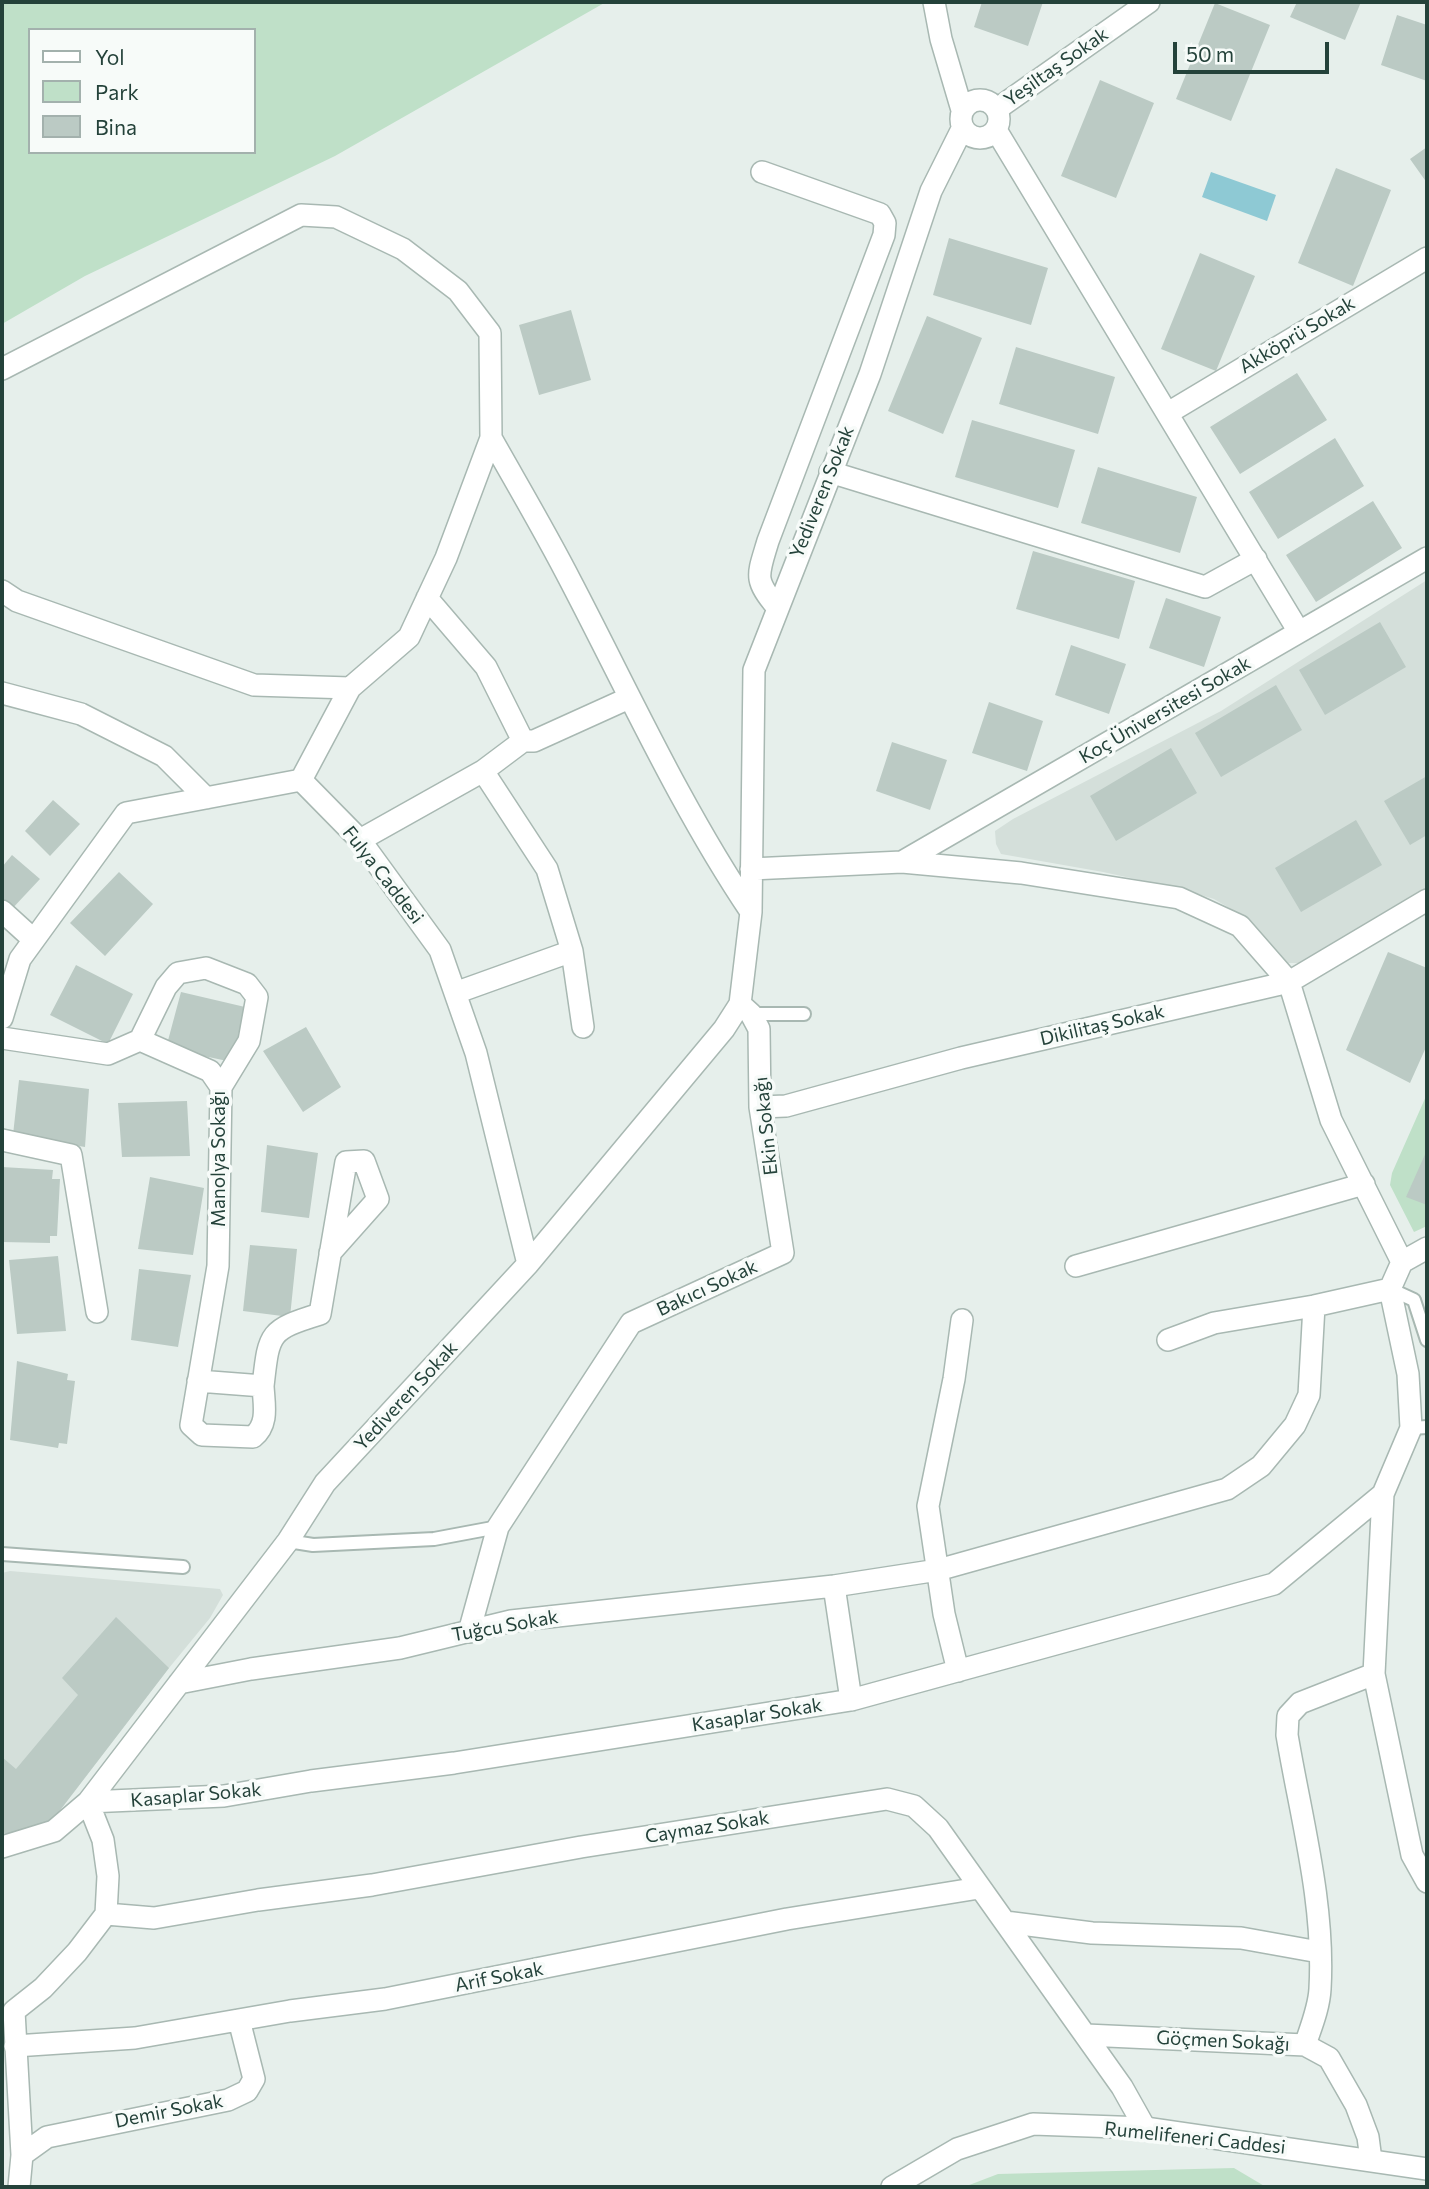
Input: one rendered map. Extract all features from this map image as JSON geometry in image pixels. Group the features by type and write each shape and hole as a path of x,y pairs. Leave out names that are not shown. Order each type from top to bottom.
{"street":[{"path":"934,2 962,119 970,136 982,138 990,135 997,119"},
{"name":"Yeşiltaş Sokak","path":"997,119 1149,2"},
{"path":"962,119 969,102 977,99 989,102 1168,413 1299,632"},
{"name":"Yediveren Sokak","path":"2,1847 54,1831 88,1802 288,1541 325,1483 527,1264 724,1030 746,1009 751,912 754,670 870,374 931,191 962,119"},
{"path":"762,172 880,214 885,223 884,235 768,541 759,573 761,588 777,607"},
{"path":"2,369 301,215 336,217 403,249 458,291 490,333 491,438 446,558 409,637 350,688 301,780 126,813 20,959 2,1018"},
{"name":"Akköprü Sokak","path":"1168,413 1427,258"},
{"path":"491,438 570,580 629,698 719,864 751,912"},
{"path":"830,472 1205,587 1256,559"},
{"name":"Koç Üniversitesi Sokak","path":"902,862 1427,558"},
{"path":"2,591 17,601 254,685 350,688"},
{"path":"428,598 486,667 523,741"},
{"path":"2,692 81,714 164,755 206,798"},
{"path":"360,840 483,771 523,741 534,741 629,698"},
{"path":"483,771 547,869 572,951 583,1027"},
{"name":"Fulya Caddesi","path":"301,780 360,840 440,950 476,1053 527,1264"},
{"path":"751,869 902,862 1021,873 1179,898 1240,926 1289,982 1331,1120 1402,1262"},
{"name":"Dikilitaş Sokak","path":"760,1107 786,1106 961,1058 1289,982 1427,900"},
{"path":"2,911 34,940"},
{"path":"455,993 572,951"},
{"path":"2,1038 108,1054 140,1040 166,988 178,973 206,968 247,984 257,997 249,1041 221,1087"},
{"name":"Ekin Sokağı","path":"746,1009 759,1029 760,1107 783,1253"},
{"name":"Manolya Sokağı","path":"140,1040 210,1071 221,1087 218,1266 191,1425 202,1435 253,1437 262,1430 263,1386"},
{"path":"2,1140 71,1155 97,1312"},
{"path":"1076,1266 1364,1184"},
{"path":"1427,1248 1402,1262 1390,1289 1419,1427 1383,1494 1374,1674 1412,1855 1427,1882"},
{"path":"198,1381 263,1386 271,1341 281,1328 320,1314 330,1253"},
{"name":"Bakıcı Sokak","path":"498,1527 631,1323 783,1253"},
{"path":"1168,1340 1214,1323 1314,1306 1362,1293 1390,1289"},
{"name":"Tuğcu Sokak","path":"179,1683 251,1669 400,1648 511,1622 834,1586 938,1570 1227,1489 1261,1466 1295,1425 1309,1395 1314,1306"},
{"path":"958,1671 944,1614 928,1506 954,1379 962,1320"},
{"name":"Kasaplar Sokak","path":"88,1802 224,1796 454,1763 851,1700 1275,1584 1383,1494"},
{"path":"469,1632 498,1527"},
{"path":"834,1586 851,1700"},
{"path":"1305,2045 1320,1990 1318,1906 1287,1735 1289,1716 1300,1703 1374,1674"},
{"name":"Caymaz Sokak","path":"106,1913 154,1918 258,1900 372,1885 581,1847 887,1799 914,1806 938,1828 1122,2087 1145,2129"},
{"path":"19,2187 22,2155 15,2046 8,2014 43,1988 106,1913 108,1876 103,1840 88,1802"},
{"name":"Arif Sokak","path":"15,2046 135,2038 385,1999 787,1919 979,1888"},
{"path":"1005,1922 1092,1933 1241,1938 1319,1952"},
{"name":"Demir Sokak","path":"22,2155 47,2137 228,2100 247,2091 254,2079 239,2020"},
{"name":"Göçmen Sokağı","path":"1086,2035 1305,2045 1329,2058 1356,2105 1368,2137 1371,2160"},
{"name":"Rumelifeneri Caddesi","path":"891,2187 957,2149 1033,2124 1145,2129 1427,2169"}],"lane":[{"path":"746,1009 804,1014"},
{"path":"1390,1289 1414,1300 1427,1340"},
{"path":"288,1541 313,1545 434,1539 498,1527"},
{"path":"2,1554 183,1567"}],"shaded area":[{"path":"1427,580 1427,891 1307,963 1288,963 1251,921 1214,899 1103,872 1001,854 996,844 995,831 1013,819 1221,711"},
{"path":"10,1571 220,1589 223,1595 210,1618 48,1826 2,1836 2,1573"}],"green space":[{"path":"2,2 606,2 335,156 85,276 2,324"},
{"path":"1427,1094 1427,1226 1414,1232 1390,1185 1392,1173"},
{"path":"1234,2168 1266,2187 964,2187 998,2174"}],"water":[{"path":"1211,172 1276,195 1267,221 1202,197"}],"building":[{"path":"982,2 1043,2 1028,46 974,27"},
{"path":"1297,2 1361,2 1345,40 1290,17"},
{"path":"1215,3 1270,25 1231,121 1176,99"},
{"path":"1397,15 1427,25 1427,81 1381,65"},
{"path":"1100,80 1154,103 1116,198 1061,176"},
{"path":"1427,147 1427,183 1410,159"},
{"path":"1336,168 1391,190 1353,286 1298,263"},
{"path":"949,238 1048,268 1031,325 933,295"},
{"path":"1200,253 1255,276 1216,371 1161,349"},
{"path":"571,310 591,380 539,395 519,325"},
{"path":"927,316 982,338 943,434 888,411"},
{"path":"1016,347 1115,377 1098,434 999,404"},
{"path":"1297,373 1327,420 1240,474 1210,427"},
{"path":"972,420 1075,450 1058,508 955,477"},
{"path":"1335,438 1364,486 1278,539 1249,492"},
{"path":"1098,467 1197,497 1180,553 1081,523"},
{"path":"1373,501 1402,548 1316,602 1286,555"},
{"path":"1033,551 1135,581 1119,639 1016,609"},
{"path":"1166,598 1221,617 1204,667 1149,648"},
{"path":"1380,622 1406,667 1325,715 1299,670"},
{"path":"1071,645 1126,664 1109,714 1055,695"},
{"path":"1276,685 1302,730 1221,777 1195,733"},
{"path":"989,702 1043,721 1027,771 972,753"},
{"path":"892,742 947,760 930,810 876,791"},
{"path":"1171,748 1197,793 1116,841 1090,796"},
{"path":"1427,776 1427,835 1410,845 1384,801"},
{"path":"53,800 80,824 50,856 25,831"},
{"path":"1356,820 1382,865 1301,912 1275,868"},
{"path":"12,855 40,879 10,911 2,904 2,867"},
{"path":"119,872 153,904 105,956 70,923"},
{"path":"1388,952 1427,968 1427,1045 1410,1083 1346,1050"},
{"path":"76,965 133,994 108,1044 50,1015"},
{"path":"181,992 245,1007 232,1062 166,1048"},
{"path":"306,1027 341,1087 303,1112 263,1051"},
{"path":"19,1080 89,1089 85,1147 13,1135"},
{"path":"187,1101 190,1156 122,1157 118,1103"},
{"path":"267,1145 318,1153 309,1218 261,1212"},
{"path":"1427,1150 1427,1205 1406,1197"},
{"path":"2,1167 53,1170 52,1179 60,1179 57,1236 50,1236 50,1243 2,1242"},
{"path":"150,1177 204,1188 193,1255 138,1249"},
{"path":"250,1245 297,1249 290,1317 243,1311"},
{"path":"58,1256 66,1331 17,1334 9,1260"},
{"path":"139,1269 191,1275 178,1347 131,1340"},
{"path":"17,1361 68,1374 67,1380 75,1381 67,1444 59,1443 58,1448 10,1440"},
{"path":"116,1617 169,1668 48,1826 7,1835 2,1831 2,1757 16,1769 78,1695 62,1678"}]}
